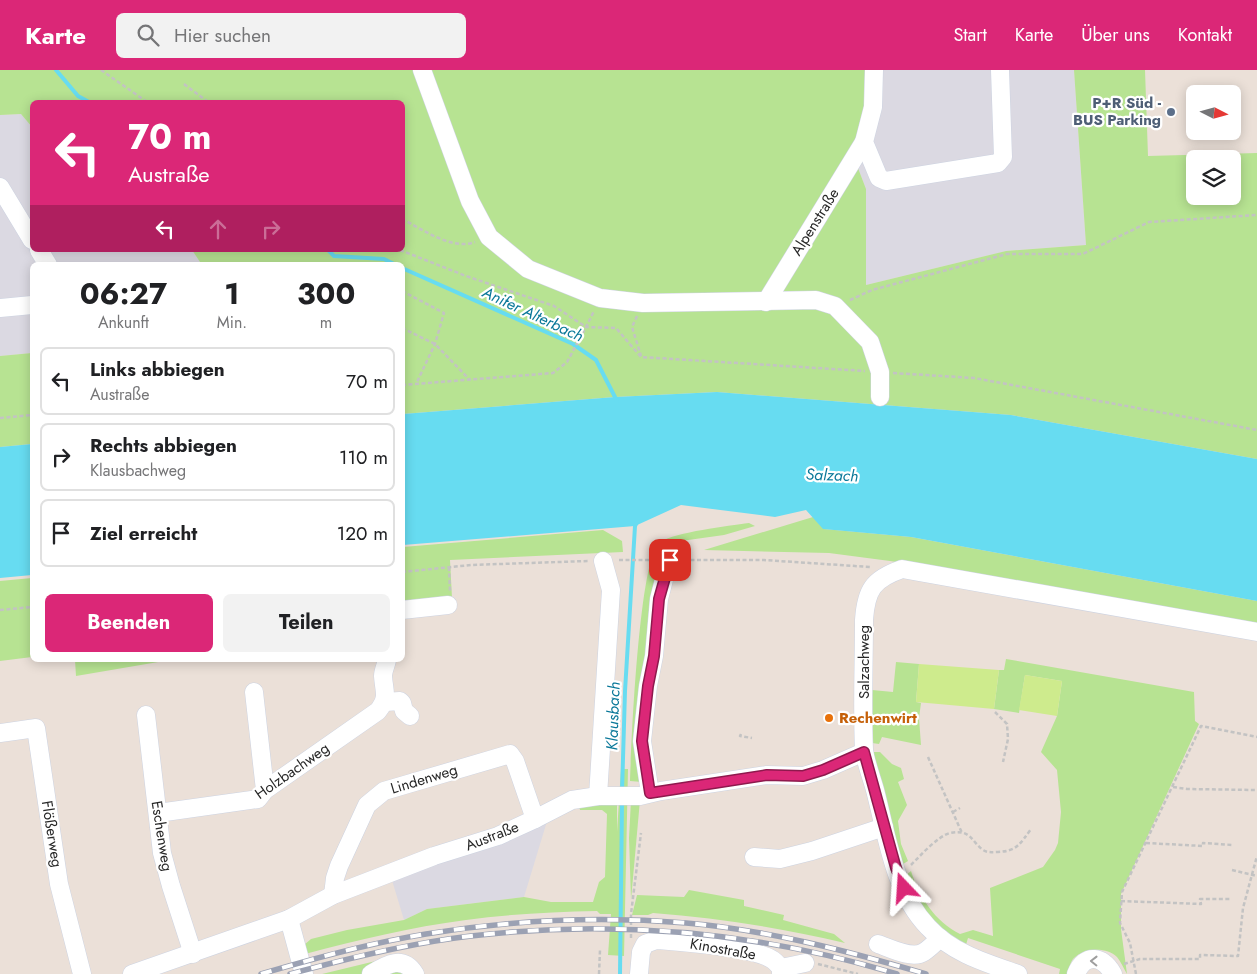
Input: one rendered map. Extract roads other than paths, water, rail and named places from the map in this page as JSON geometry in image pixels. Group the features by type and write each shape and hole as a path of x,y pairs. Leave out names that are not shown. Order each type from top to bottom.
{"street":[{"path":"422,70 470,201 489,236 528,270 600,298 644,303 816,300 835,306 870,342 880,384"},
{"name":"Alpenstraße","path":"766,302 864,142 873,107 874,70"},
{"path":"864,142 879,178 886,181 998,163 1003,158 1000,70"},
{"path":"0,187 30,237"},
{"path":"0,308 30,305"},
{"path":"645,794 642,741 648,686 654,656 659,599 670,560"},
{"path":"601,796 611,590 603,561"},
{"name":"Salzachweg","path":"1018,974 970,957 956,950 940,938 916,913 898,876 864,752 865,603 873,587 884,575 902,569 1257,632"},
{"path":"405,610 448,605"},
{"path":"385,667 385,702 400,701 404,711 410,716"},
{"path":"254,692 265,790"},
{"name":"Holzbachweg","path":"158,813 258,799 265,790 378,711 385,702"},
{"name":"Eschenweg","path":"146,715 162,853 193,954"},
{"name":"Flößerweg","path":"0,733 36,728 59,884 82,974"},
{"name":"Austraße","path":"132,974 289,919 333,895 434,856 498,836 572,800 601,796 645,794 767,775 803,776 823,770 864,752"},
{"name":"Lindenweg","path":"333,895 339,866 367,805 384,791 510,754 515,761 534,820"},
{"path":"754,857 780,859 812,851 884,827"},
{"path":"289,919 304,974"},
{"path":"878,944 911,954 918,954 924,952 940,938"},
{"name":"Kinostraße","path":"639,974 641,952 645,944 656,940 760,954 773,960 781,971"},
{"path":"1076,974 1079,966 1086,961 1095,959 1107,964 1113,974"},
{"path":"372,974 380,968 397,962 411,967 415,974"},
{"path":"781,971 804,963"}],"water":[{"name":"Salzach","path":"717,392 1011,415 1257,459 1257,601 911,537 823,529 806,510 775,517 681,505 635,526 405,545 405,414 615,397"},
{"path":"30,444 30,575 0,578 0,447"}],"waterway":[{"name":"Anifer Alterbach","path":"56,70 78,96 85,100"},
{"name":"Anifer Alterbach","path":"330,252 334,256 384,259 390,262"},
{"name":"Anifer Alterbach","path":"405,269 573,344 596,360 617,401"},
{"name":"Klausbach","path":"622,792 625,691 635,526 637,522"},
{"name":"Klausbach","path":"620,974 622,801"}],"railway":[{"path":"261,974 343,951 426,934 491,925 589,920 654,921 717,926 808,942 926,974"},
{"path":"290,974 380,952 448,939 525,931 579,929 633,929 739,939 792,948 897,974"}],"place":[{"name":"P+R Süd - BUS Parking","path":"1171,112"},
{"name":"Rechenwirt","path":"829,718"}]}
